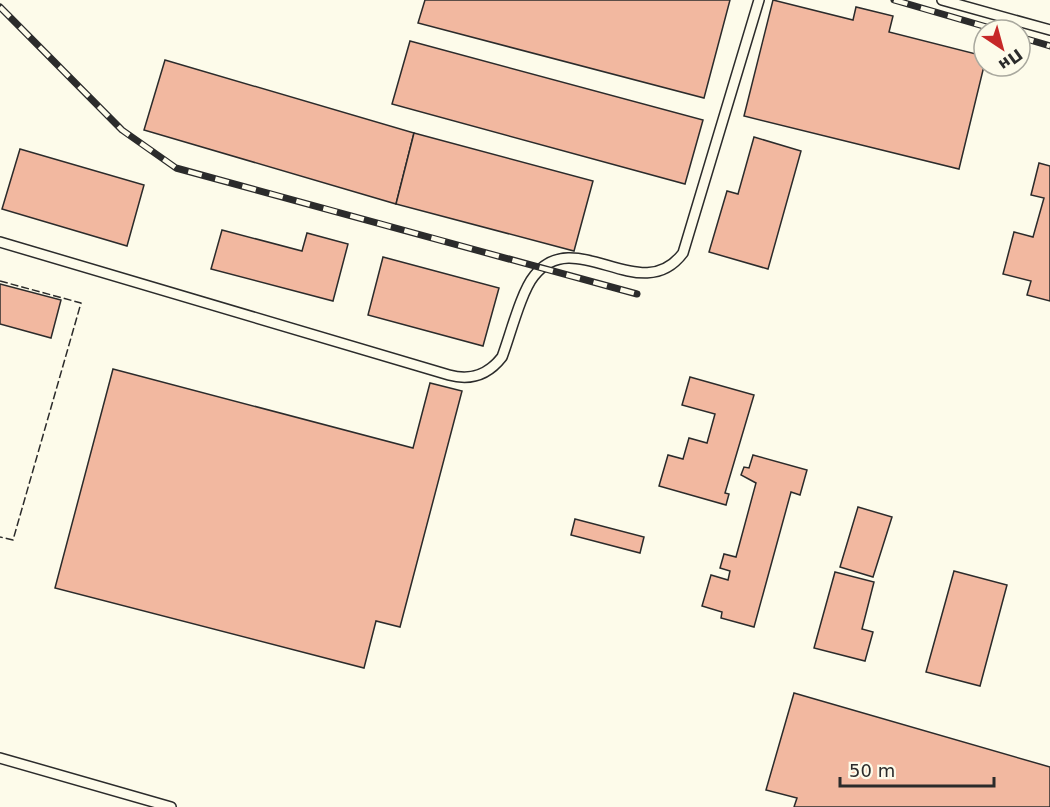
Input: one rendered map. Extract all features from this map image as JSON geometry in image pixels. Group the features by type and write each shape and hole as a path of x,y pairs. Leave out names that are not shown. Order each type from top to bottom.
{"lane":[{"path":"0,242 449,375 473,378 484,374 502,357 533,276 554,260 566,257 580,259 650,274 664,272 675,264 683,253 759,0"},
{"path":"942,0 1050,30"},
{"path":"0,758 171,807"}],"building":[{"path":"425,0 730,0 704,98 418,23"},
{"path":"773,0 853,20 856,7 893,16 889,32 972,53 972,78 981,78 959,169 744,116"},
{"path":"410,41 703,120 685,184 392,104"},
{"path":"165,60 414,133 396,204 144,130"},
{"path":"414,133 593,181 574,251 396,204"},
{"path":"754,137 801,151 768,269 709,252 727,191 738,194"},
{"path":"20,149 144,185 127,246 2,209"},
{"path":"1039,163 1050,166 1050,301 1027,295 1031,281 1003,274 1014,232 1033,237 1044,198 1031,195"},
{"path":"222,230 302,251 307,233 348,244 333,301 211,269"},
{"path":"383,257 499,288 483,346 368,315"},
{"path":"0,284 61,300 51,338 0,324"},
{"path":"113,369 413,448 430,383 462,391 400,627 376,621 364,668 55,588"},
{"path":"690,377 754,395 725,493 729,494 726,505 659,486 668,455 683,459 689,438 707,443 715,414 682,405"},
{"path":"753,455 807,470 800,495 791,492 754,627 721,618 722,612 702,606 711,575 728,580 730,571 720,568 724,554 736,557 756,483 741,475 744,467 749,468"},
{"path":"858,507 892,517 873,577 840,567"},
{"path":"575,519 644,537 640,553 571,535"},
{"path":"954,571 1007,585 980,686 926,672"},
{"path":"835,572 874,582 862,629 873,632 865,661 814,648"},
{"path":"794,693 1050,767 1050,807 794,807 797,798 766,790"}],"railway":[{"path":"894,0 972,23"},
{"path":"0,7 122,130 176,168 637,294"},
{"path":"1032,41 1050,46"}],"fence":[{"path":"0,281 81,303 13,540 0,537"}]}
